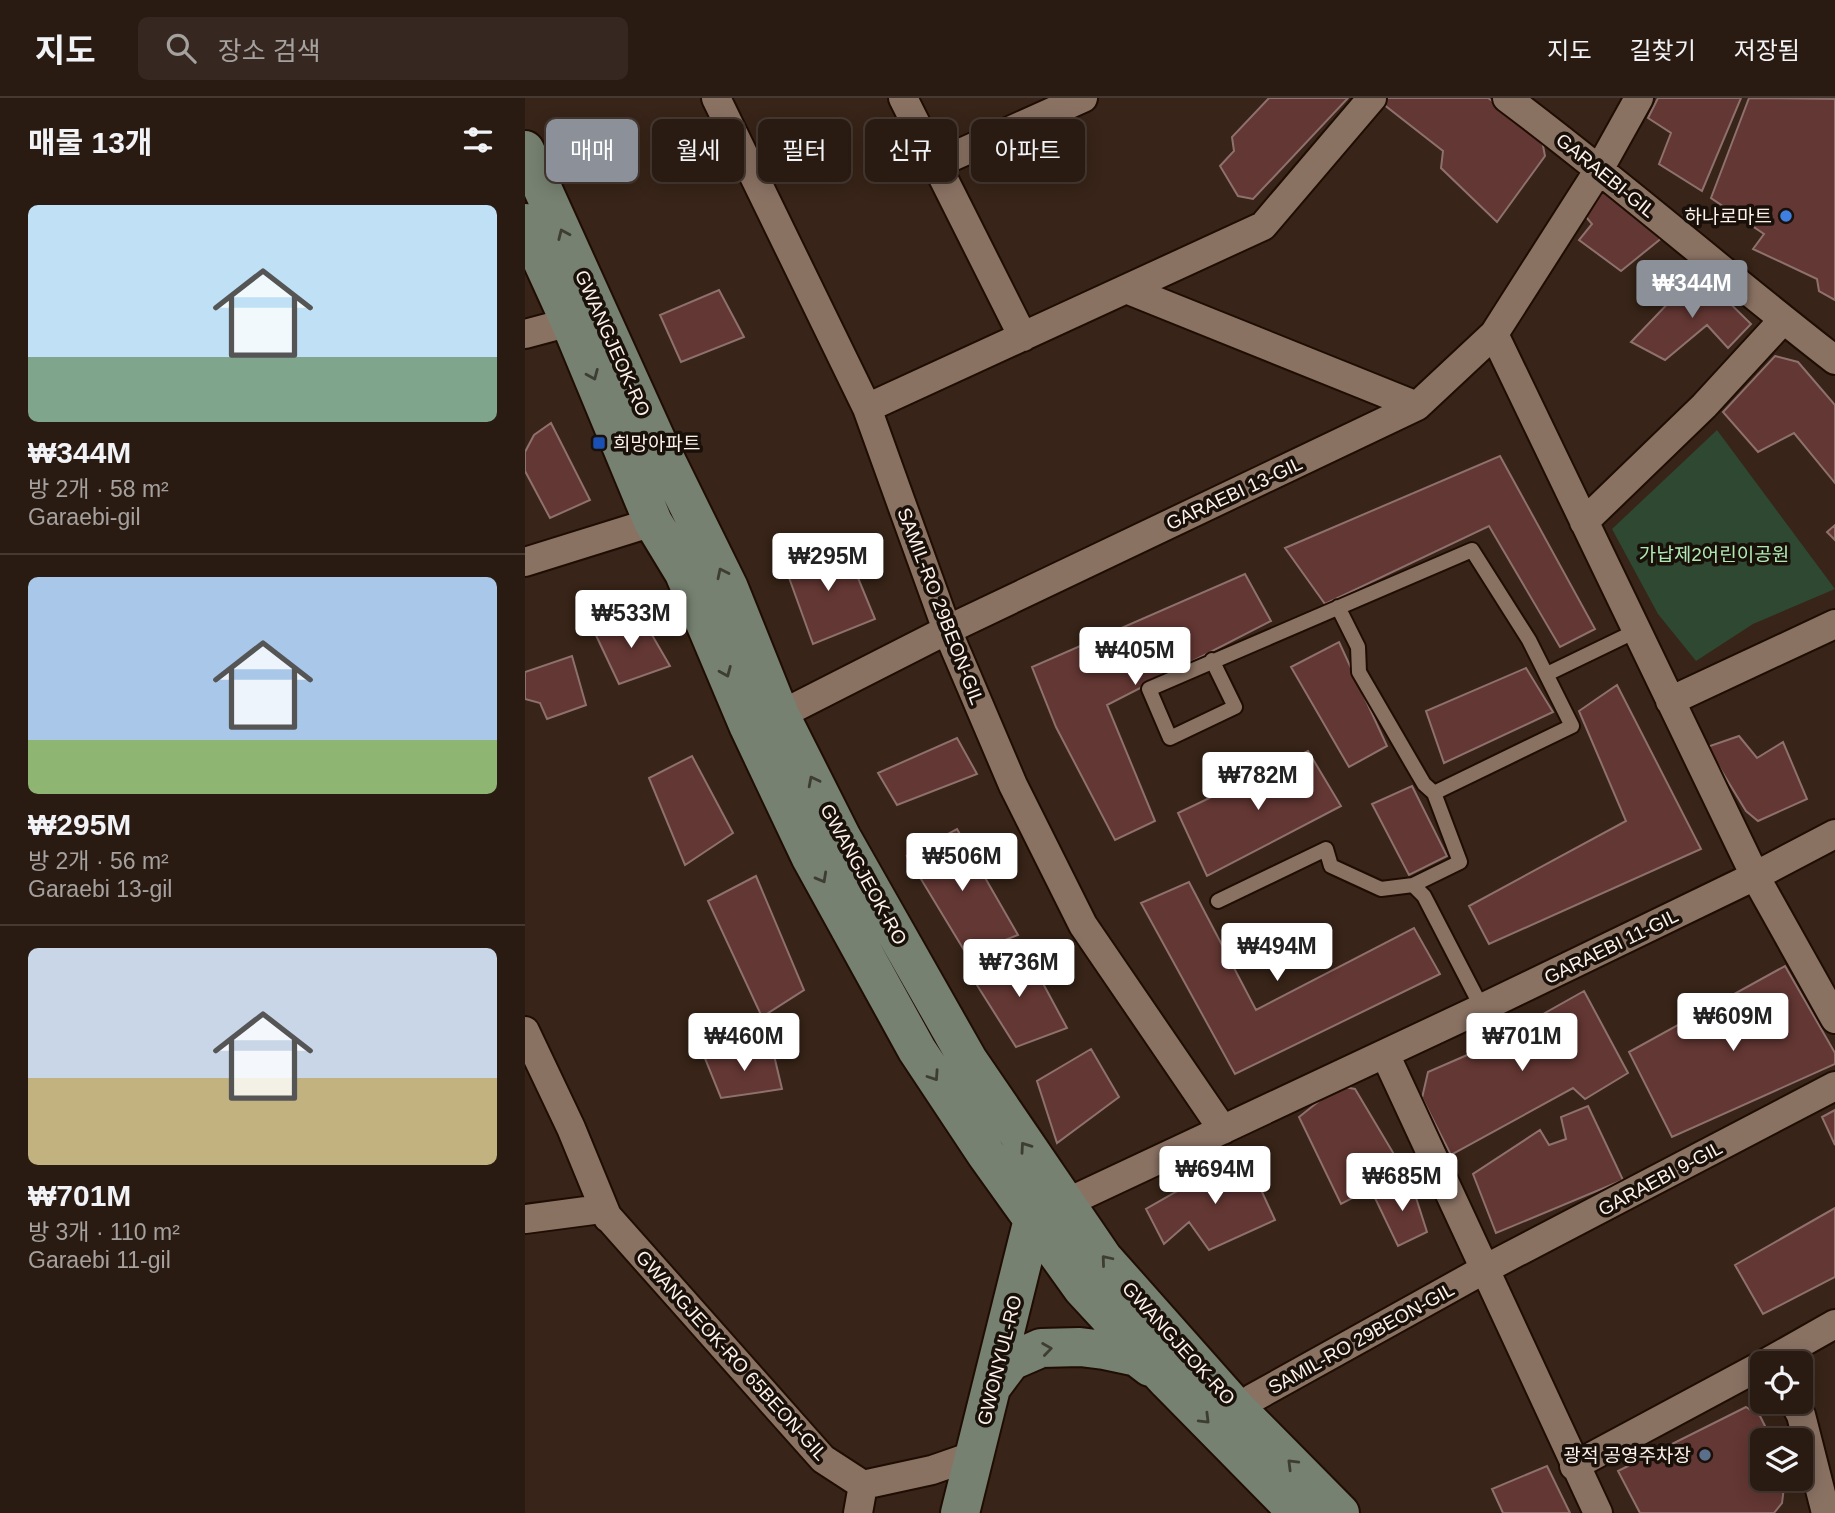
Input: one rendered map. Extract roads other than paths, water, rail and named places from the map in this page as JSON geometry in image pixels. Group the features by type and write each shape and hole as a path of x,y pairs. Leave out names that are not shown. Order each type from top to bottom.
{"main road":[{"name":"GWANGJEOK-RO","path":"525,150 660,448 729,588 780,715 842,838 968,1060 1049,1211 1082,1288 1168,1381 1298,1513"},
{"name":"GWANGJEOK-RO","path":"525,223 570,322 653,522 684,573 749,727 817,868 917,1050 986,1154 1103,1258 1237,1409 1340,1513"},
{"name":"GWONYUL-RO","path":"962,1507 993,1385 1049,1211"},
{"path":"993,1385 1011,1361 1041,1348 1080,1347 1137,1357 1168,1381"}],"street":[{"name":"SAMIL-RO 29BEON-GIL","path":"716,98 867,408 947,630 1013,785 1083,925 1223,1130"},
{"path":"903,98 914,119"},
{"path":"957,155 1083,98"},
{"path":"867,408 1263,226 1371,98"},
{"name":"GARAEBI-GIL","path":"1507,98 1600,168 1835,360"},
{"name":"GARAEBI 13-GIL","path":"780,715 947,630 1417,406 1494,334 1600,168 1639,98"},
{"path":"945,182 1023,337"},
{"path":"1126,289 1417,406"},
{"path":"1584,522 1704,406 1783,320"},
{"path":"525,334 570,322"},
{"path":"1494,334 1755,876 1835,1019"},
{"path":"525,562 653,522"},
{"path":"1670,701 1835,624"},
{"name":"GARAEBI 11-GIL","path":"1385,1054 1755,876 1835,834"},
{"name":"GWANGJEOK-RO 65BEON-GIL","path":"525,1031 571,1128 608,1218 823,1459 863,1485"},
{"path":"1049,1211 1385,1054 1598,1513"},
{"name":"GARAEBI 9-GIL","path":"1485,1269 1835,1086"},
{"path":"525,1219 601,1209 608,1218"},
{"name":"SAMIL-RO 29BEON-GIL","path":"1237,1409 1485,1269"},
{"path":"1789,1351 1835,1324"},
{"path":"1574,1466 1750,1373"},
{"path":"1800,1414 1825,1513"},
{"path":"857,1513 863,1485 932,1470 975,1455"}],"lane":[{"path":"1212,660 1235,707 1170,738 1149,689 1212,660 1472,550 1529,639 1573,726 1434,793"},
{"path":"1219,901 1327,849 1331,866 1381,888 1413,885 1461,862 1434,793 1425,784 1359,672 1358,647 1338,607"},
{"path":"1547,674 1636,631"},
{"path":"1413,885 1424,896 1482,1008"}],"place":[{"name":"하나로마트","path":"1786,216"},
{"name":"희망아파트","path":"599,443"},
{"name":"광적 공영주차장","path":"1705,1455"}],"park label":[{"name":"가납제2어린이공원","path":"1714,554"}]}
